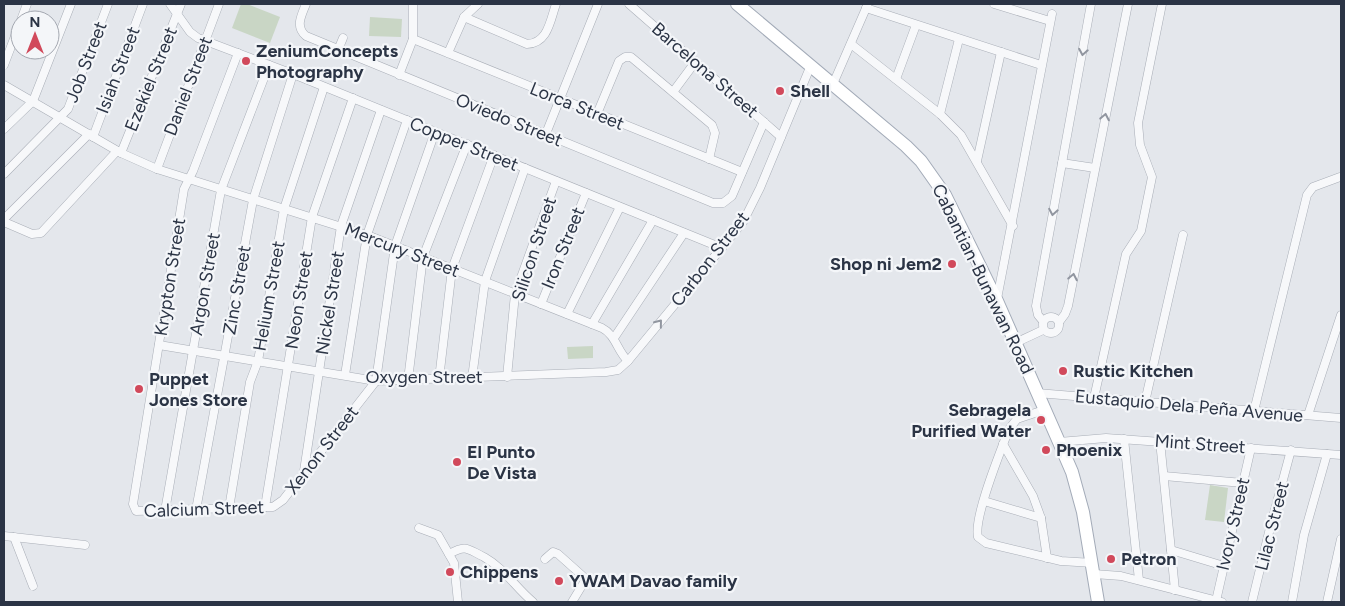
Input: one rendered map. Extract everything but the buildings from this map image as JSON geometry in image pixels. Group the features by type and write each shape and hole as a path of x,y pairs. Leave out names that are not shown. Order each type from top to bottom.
{"main road":[{"name":"Cabantian-Bunawan Road","path":"737,4 906,146 933,176 945,195 997,301 1059,442 1079,493 1098,602"}],"street":[{"path":"4,129 33,102 72,4"},
{"name":"Job Street","path":"4,174 68,109 108,4"},
{"name":"Isiah Street","path":"91,135 143,4"},
{"name":"Copper Street","path":"170,4 195,36 269,64 722,248"},
{"name":"Ezekiel Street","path":"119,152 181,4"},
{"name":"Daniel Street","path":"157,168 219,4"},
{"name":"Oviedo Street","path":"306,4 299,28 306,36 545,136 713,203 724,203 732,196 742,172"},
{"path":"399,75 412,39 413,4"},
{"path":"448,53 464,17 478,4"},
{"path":"464,17 527,44 536,44 544,38 556,4"},
{"path":"545,136 598,4"},
{"name":"Barcelona Street","path":"629,4 781,137"},
{"path":"994,4 1051,18 1041,64 1013,226 997,301"},
{"path":"1091,4 1036,306 1043,326 1053,333 1058,330 1058,322 1065,314 1068,306 1128,4"},
{"path":"1094,398 1126,254 1141,231 1152,177 1140,145 1138,123 1162,4"},
{"path":"833,84 867,6 916,25 1041,64"},
{"path":"896,79 916,25"},
{"path":"338,50 344,38"},
{"name":"Lorca Street","path":"412,39 742,172"},
{"path":"940,114 959,39"},
{"path":"851,44 940,114 961,135 1013,226"},
{"path":"4,65 10,48"},
{"path":"977,161 1001,52"},
{"name":"Krypton Street","path":"134,510 133,504 184,189 238,53"},
{"path":"597,114 619,61 625,57 631,57 712,125 714,140 709,159"},
{"path":"673,92 696,61"},
{"name":"Argon Street","path":"165,511 221,190 269,64"},
{"name":"Carbon Street","path":"628,361 735,233 752,206 811,65"},
{"name":"Zinc Street","path":"196,510 253,200 293,74"},
{"name":"Mercury Street","path":"4,85 119,152 157,168 221,190 367,235 608,331 628,361"},
{"name":"Helium Street","path":"229,508 250,382 258,361 284,209 324,87"},
{"name":"Neon Street","path":"269,507 284,387 289,366 312,217 353,98"},
{"name":"Nickel Street","path":"304,472 341,226 381,110"},
{"path":"345,375 367,235 407,120"},
{"path":"742,172 764,122"},
{"name":"Xenon Street","path":"269,507 283,500 376,380 395,246 435,132"},
{"path":"91,135 4,221 38,234 119,152"},
{"path":"408,380 423,257 467,144"},
{"path":"440,379 452,268 494,156"},
{"path":"1062,163 1095,168"},
{"path":"472,378 485,281 525,168"},
{"path":"1254,411 1307,196 1313,187 1340,178"},
{"name":"Silicon Street","path":"507,377 516,294 556,181"},
{"name":"Iron Street","path":"541,304 586,193"},
{"path":"568,314 620,207"},
{"path":"592,324 652,220"},
{"path":"614,338 684,233"},
{"path":"1145,402 1183,235"},
{"path":"1308,415 1341,315"},
{"path":"1015,343 1043,326 1052,317 1058,322"},
{"name":"Oxygen Street","path":"159,345 376,380 507,377 606,372 618,370 628,361"},
{"name":"Eustaquio Dela Peña Avenue","path":"1037,393 1341,418"},
{"path":"1044,410 1017,419 1009,428 984,501 977,530 981,540 1219,602"},
{"name":"Mint Street","path":"1059,442 1086,438 1124,439 1341,455"},
{"path":"1124,439 1139,580"},
{"path":"1160,441 1175,590"},
{"path":"1003,444 1034,496 1041,518 1047,558"},
{"name":"Ivory Street","path":"1219,602 1224,566 1251,448"},
{"name":"Lilac Street","path":"1252,602 1291,450"},
{"path":"1292,602 1304,535 1327,454"},
{"path":"1164,476 1243,483"},
{"path":"984,501 1041,518"},
{"name":"Calcium Street","path":"134,510 139,512 269,507"},
{"path":"419,528 438,536 454,563 458,602"},
{"path":"4,536 85,545"},
{"path":"14,537 33,586"},
{"path":"1327,602 1341,539"},
{"path":"448,554 460,548 472,549 496,563 533,602"},
{"path":"1171,550 1224,566"},
{"path":"545,559 553,552 558,554 586,579 572,602"}],"green space":[{"path":"241,4 247,4 280,17 270,43 232,28"},
{"path":"370,17 402,19 401,37 369,36"},
{"path":"593,346 593,358 568,359 567,347"},
{"path":"1210,485 1228,488 1224,522 1205,520"}],"place":[{"name":"ZeniumConcepts Photography","path":"246,61"},
{"name":"Shell","path":"780,91"},
{"name":"Shop ni Jem2","path":"952,264"},
{"name":"Rustic Kitchen","path":"1063,371"},
{"name":"Puppet Jones Store","path":"139,389"},
{"name":"Sebragela Purified Water","path":"1041,420"},
{"name":"Phoenix","path":"1046,450"},
{"name":"El Punto De Vista","path":"457,462"},
{"name":"Petron","path":"1111,559"},
{"name":"Chippens","path":"450,572"},
{"name":"YWAM Davao family","path":"559,581"}]}
